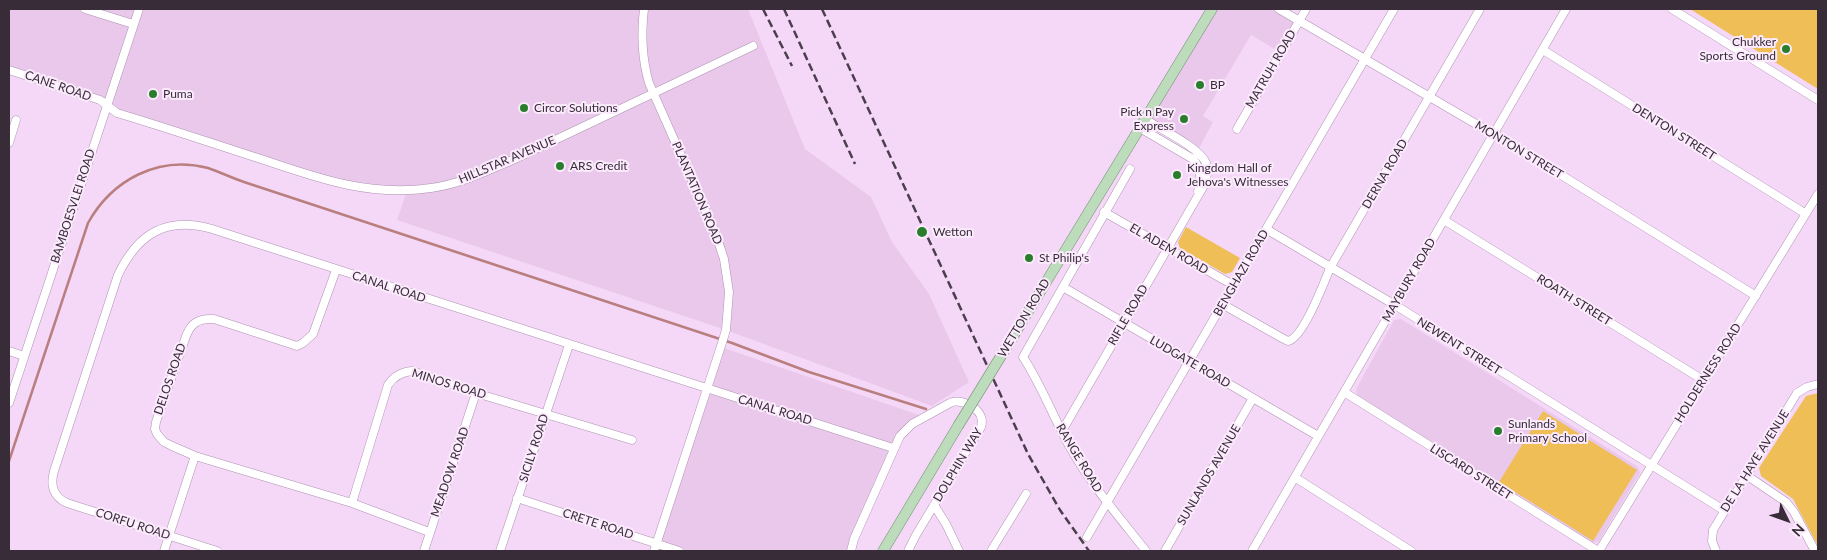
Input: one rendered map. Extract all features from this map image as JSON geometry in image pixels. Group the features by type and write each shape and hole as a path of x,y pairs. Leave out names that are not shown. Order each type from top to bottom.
{"main road":[{"name":"WETTON ROAD","path":"883,551 1212,9"}],"street":[{"path":"85,9 134,24"},
{"name":"BAMBOESVLEI ROAD","path":"9,403 138,9"},
{"name":"PLANTATION ROAD","path":"644,9 642,32 644,62 649,83 716,232 727,272 730,292 726,330 655,547"},
{"name":"MONTON STREET","path":"1279,9 1494,134 1756,296"},
{"name":"MATRUH ROAD","path":"1237,129 1306,9"},
{"name":"BENGHAZI ROAD","path":"1086,536 1394,9"},
{"name":"DERNA ROAD","path":"1222,304 1282,338 1292,340 1297,335 1316,302 1330,268 1480,9"},
{"name":"MAYBURY ROAD","path":"1252,551 1566,9"},
{"path":"1672,9 1818,100"},
{"name":"HILLSTAR AVENUE","path":"106,106 117,113 333,183 385,192 431,188 464,180 517,158 753,46"},
{"name":"DENTON STREET","path":"1542,50 1806,214"},
{"name":"CANE ROAD","path":"9,70 100,100 106,106"},
{"path":"9,143 16,120"},
{"name":"RIFLE ROAD","path":"1062,431 1206,182 1208,172 1203,157 1188,146 1143,124"},
{"path":"1063,287 1130,169"},
{"name":"HOLDERNESS ROAD","path":"1598,551 1818,194"},
{"name":"EL ADEM ROAD","path":"1104,212 1233,285"},
{"name":"ROATH STREET","path":"1444,220 1703,380"},
{"name":"CANAL ROAD","path":"54,490 52,479 118,275 132,250 143,240 159,230 182,224 212,229 894,448"},
{"name":"NEWENT STREET","path":"1266,229 1395,305 1725,511"},
{"name":"DELOS ROAD","path":"336,270 317,327 313,334 297,346 214,318 203,318 194,323 188,329 155,429 164,442 195,456 352,503 430,532"},
{"name":"LUDGATE ROAD","path":"1063,287 1318,436"},
{"name":"RANGE ROAD","path":"1063,287 1023,357 1032,370 1062,431 1084,470 1107,503 1146,551"},
{"name":"SICILY ROAD","path":"500,551 569,345"},
{"path":"9,350 24,356"},
{"name":"MINOS ROAD","path":"352,503 388,385 398,375 412,371 476,393 546,412 632,440"},
{"name":"DE LA HAYE AVENUE","path":"1716,551 1712,541 1713,530 1746,475 1797,393 1807,387 1818,384"},
{"name":"LISCARD STREET","path":"1344,392 1598,551"},
{"name":"MEADOW ROAD","path":"424,551 476,393"},
{"name":"SUNLANDS AVENUE","path":"1165,551 1253,398"},
{"name":"DOLPHIN WAY","path":"851,551 854,539 900,436 906,429 953,401 960,401 978,411 983,420 981,427 908,551"},
{"path":"164,551 195,456"},
{"path":"1746,475 1786,502 1794,512 1815,551"},
{"path":"1296,478 1411,551"},
{"name":"CORFU ROAD","path":"54,490 58,498 68,503 217,551"},
{"path":"991,551 1026,494"},
{"name":"CRETE ROAD","path":"517,498 655,547 679,551"},
{"path":"934,505 959,551"}],"shaded area":[{"path":"9,9 748,9 805,149 871,197 892,242 929,294 969,382 932,406 726,330 397,220 407,191 369,190 106,106 9,72"},
{"path":"1212,9 1279,9 1299,21 1280,52 1251,35 1203,116 1213,122 1197,152 1145,119"},
{"name":"Chukker Sports Ground","path":"1690,9 1818,9 1818,89"},
{"path":"1186,227 1240,258 1232,272 1225,274 1180,248 1178,242"},
{"name":"Sunlands Primary School","path":"1401,319 1638,467 1640,473 1599,541 1592,543 1357,396 1356,389 1394,320"},
{"path":"721,347 925,417 906,429 849,551 654,551"},
{"path":"1818,393 1818,546 1793,499 1761,476 1759,468 1806,396"},
{"path":"1543,411 1637,470 1593,541 1499,482"}],"waterway":[{"path":"9,461 88,223 110,194 123,183 138,174 154,168 172,165 208,168 244,182 732,343 809,372 926,409"}],"railway":[{"path":"763,9 792,66"},
{"path":"784,9 855,164"},
{"path":"822,9 1028,454 1060,510 1089,551"}],"place":[{"name":"Chukker Sports Ground","path":"1786,49"},
{"name":"BP","path":"1200,85"},
{"name":"Puma","path":"153,94"},
{"name":"Circor Solutions","path":"524,108"},
{"name":"Pick n Pay Express","path":"1184,119"},
{"name":"ARS Credit","path":"560,166"},
{"name":"Kingdom Hall of Jehova's Witnesses","path":"1177,175"},
{"name":"Wetton","path":"922,232"},
{"name":"St Philip's","path":"1029,258"},
{"name":"Sunlands Primary School","path":"1498,431"}]}
